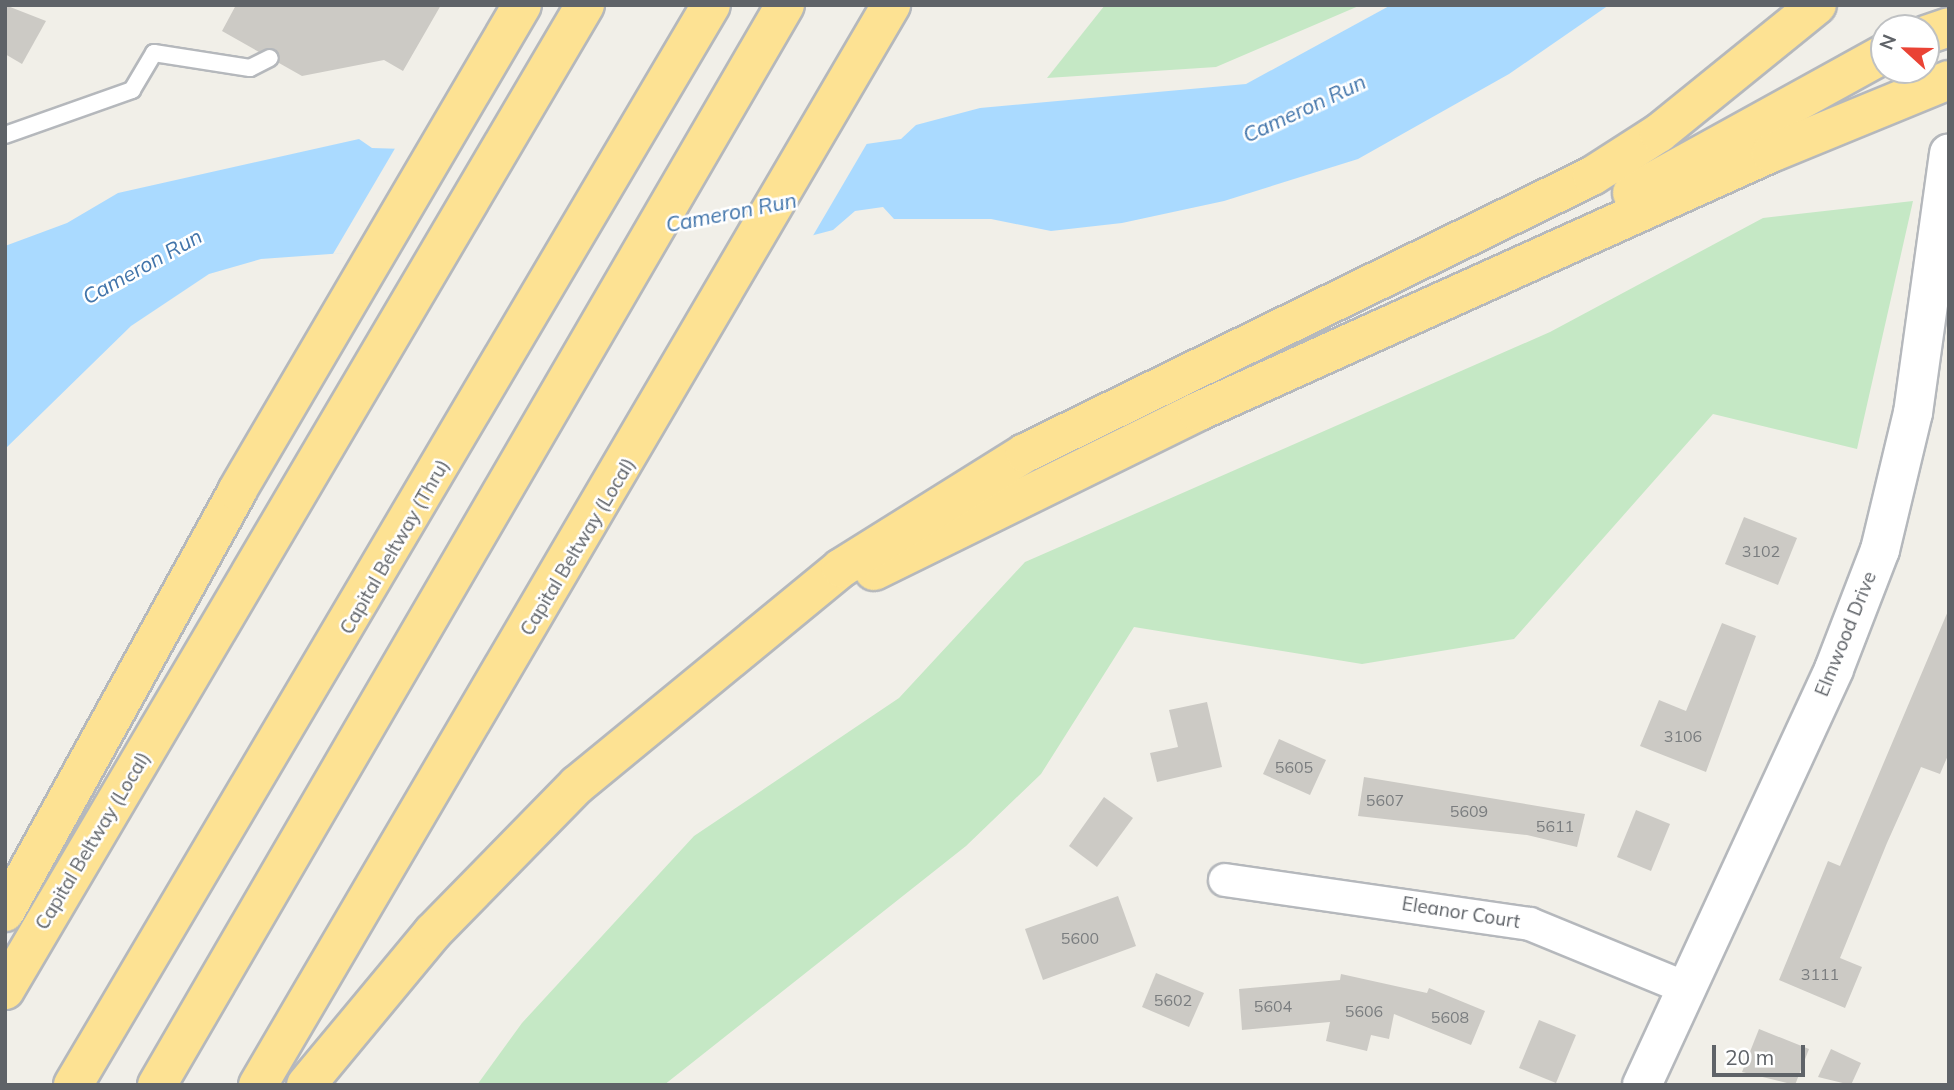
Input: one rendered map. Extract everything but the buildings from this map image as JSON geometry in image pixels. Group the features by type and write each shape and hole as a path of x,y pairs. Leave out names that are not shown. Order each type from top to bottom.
{"highway":[{"path":"5,912 237,491 522,5"},
{"name":"Capital Beltway (Local)","path":"5,990 585,5"},
{"path":"306,1085 499,862 577,785 841,568 1025,453 1592,176 1659,133 1817,5"},
{"name":"Capital Beltway (Local)","path":"258,1085 648,429 890,7"},
{"path":"157,1085 779,15"},
{"name":"Capital Beltway (Thru)","path":"73,1085 449,455 702,20"},
{"path":"1496,276 1701,150 1870,61"},
{"path":"740,651 891,561 1073,468 1496,276 1949,80"}],"street":[{"name":"Elmwood Drive","path":"1642,1085 1834,669 1880,550 1913,413 1949,153"},
{"name":"Eleanor Court","path":"1224,880 1530,924 1686,988"}],"lane":[{"path":"5,135 132,90 155,53 250,68 270,58"}],"green space":[{"path":"1105,5 1361,5 1216,67 1047,78"},
{"path":"1913,201 1857,449 1713,414 1514,639 1362,664 1134,627 1041,774 966,846 664,1085 477,1085 522,1023 694,836 899,698 1025,562 1550,332 1763,218"}],"water":[{"name":"Cameron Run","path":"1391,5 1609,5 1509,74 1358,159 1224,201 1122,223 1051,231 991,219 894,219 883,207 855,211 833,230 673,272 414,248 261,259 209,274 131,326 5,449 5,246 67,223 118,193 359,139 372,148 469,151 576,201 742,162 901,139 916,125 980,108 1246,84"}],"pier":[{"path":"869,140 811,239 674,276 545,281 414,251 333,254 397,145 470,148 576,197 742,158"}]}
